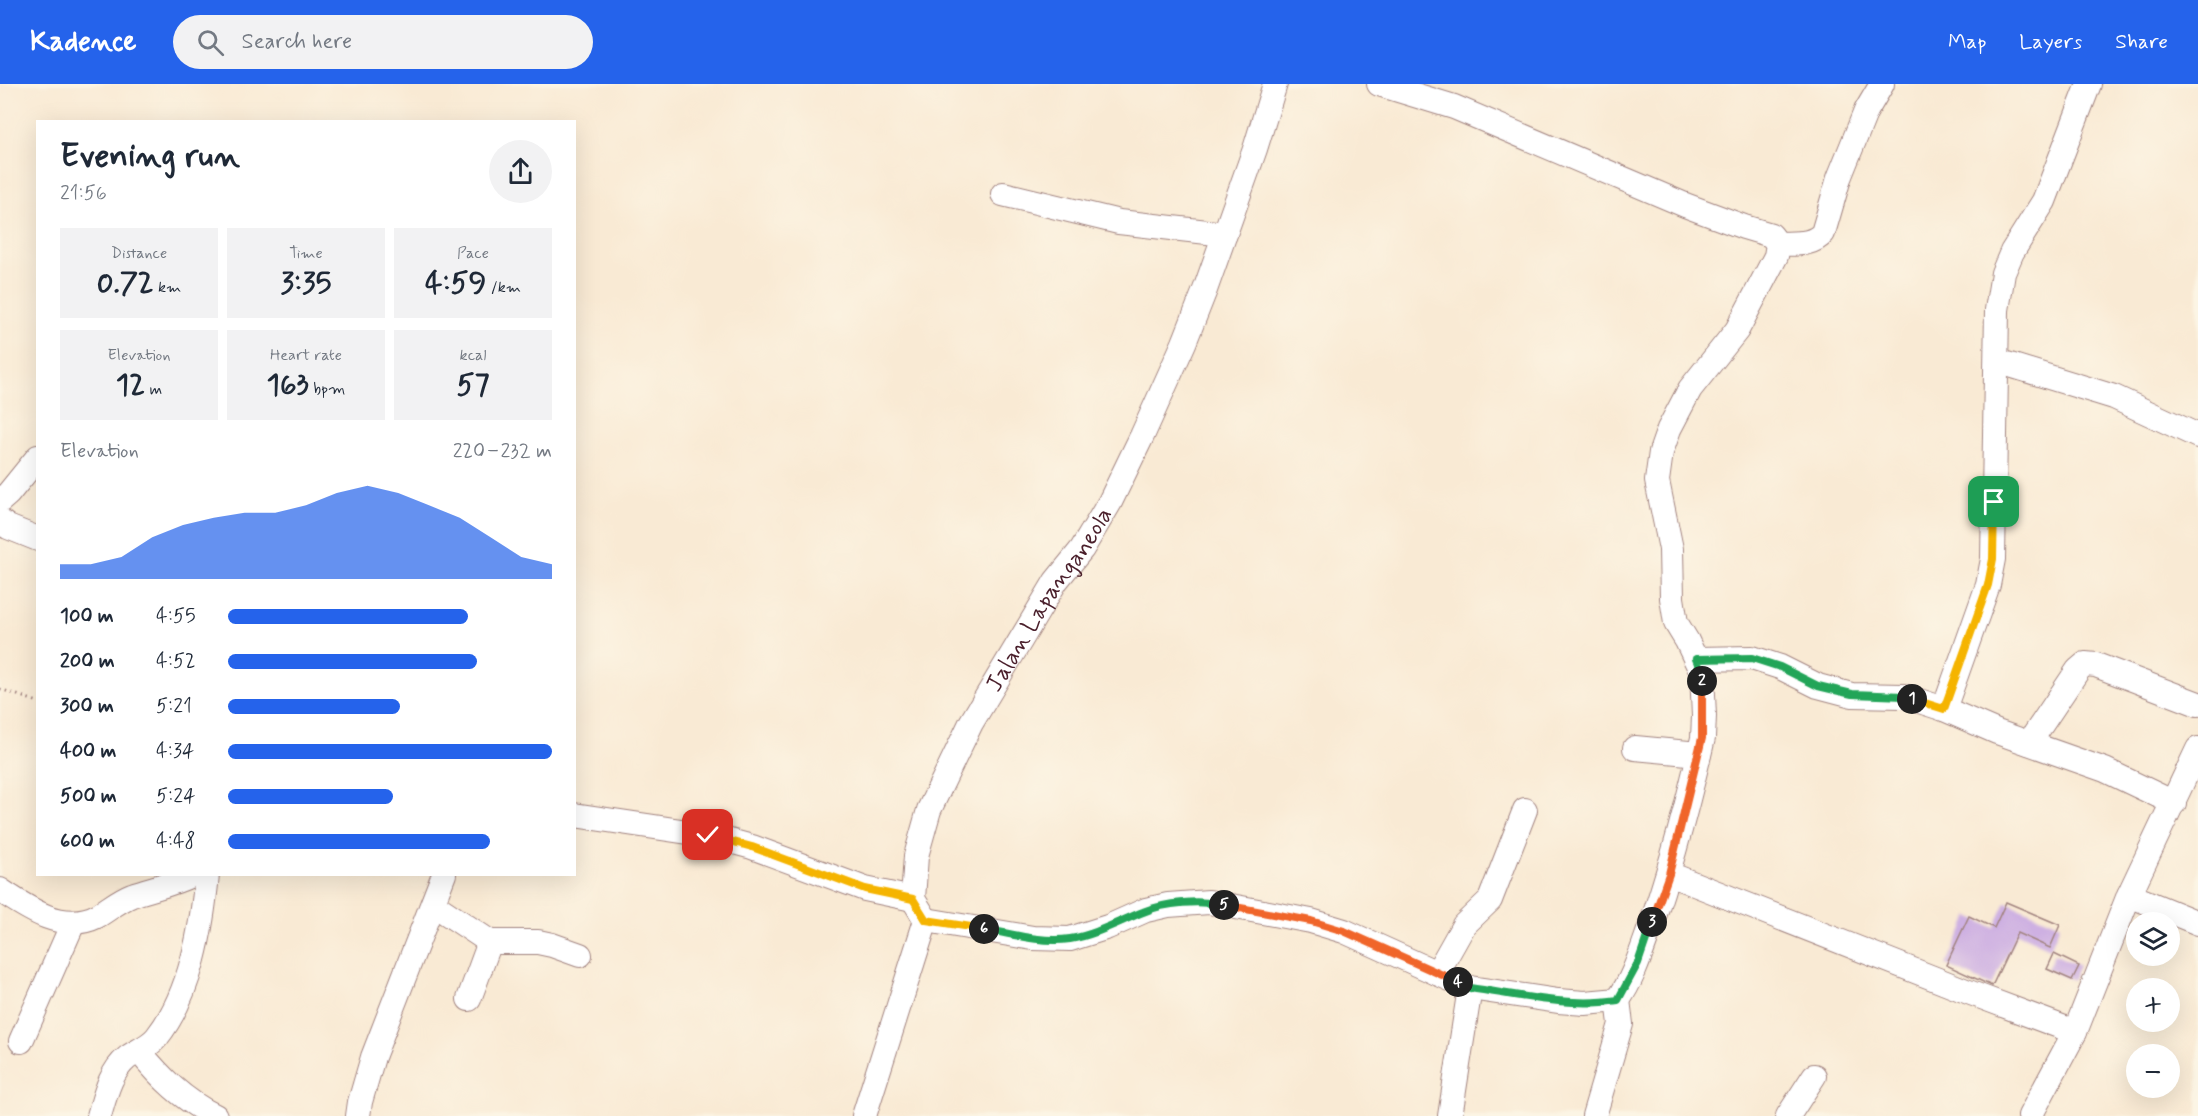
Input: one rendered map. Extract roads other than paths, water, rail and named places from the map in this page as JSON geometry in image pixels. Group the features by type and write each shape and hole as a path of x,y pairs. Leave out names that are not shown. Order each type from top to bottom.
{"street":[{"name":"Jalan Lapanganeola","path":"913,899 916,856 929,810 971,723 1056,581 1082,549 1110,502 1184,343 1225,234 1275,84"},
{"path":"1379,84 1454,107 1685,205 1771,235 1778,244 1776,256 1737,330 1690,389 1669,429 1661,452 1657,481 1671,549 1672,598 1676,623 1702,673 1702,738 1669,874 1638,963 1618,1000 1622,1024 1594,1116"},
{"path":"1778,244 1809,243 1818,240 1823,233 1846,159 1866,111 1882,84"},
{"path":"1944,709 1988,585 1993,559 1997,310 2003,273 2012,252 2044,201 2089,84"},
{"path":"1003,194 1119,222 1225,234"},
{"path":"1997,361 2114,397 2198,436"},
{"path":"0,501 36,459"},
{"path":"0,522 36,538"},
{"path":"1696,659 1752,658 1780,667 1818,686 1852,694 1904,696 2105,770 2174,802"},
{"path":"2029,743 2078,670 2085,664 2096,665 2198,704"},
{"path":"1635,748 1699,754"},
{"path":"2030,1116 2075,1032 2129,895 2198,749"},
{"path":"1437,973 1464,925 1490,900 1525,810"},
{"path":"576,815 708,835 752,847 865,889 913,899 926,920 1033,938 1070,939 1108,927 1146,910 1168,905 1209,902 1311,921 1344,931 1470,988 1585,1003 1618,1000"},
{"path":"1669,874 2075,1032"},
{"path":"0,890 39,914 73,923 95,917 132,895 174,884 189,876"},
{"path":"99,1116 109,1083 115,1073 128,1057 156,1039 182,990 198,939 207,876"},
{"path":"358,1116 376,1048 443,876"},
{"path":"2129,895 2198,923"},
{"path":"433,904 490,942 538,942 580,956"},
{"path":"864,1116 926,920"},
{"path":"21,1041 73,923"},
{"path":"469,999 490,942"},
{"path":"1450,1116 1470,988"},
{"path":"139,1051 173,1089 195,1106 214,1116"},
{"path":"1788,1116 1814,1076"}]}
